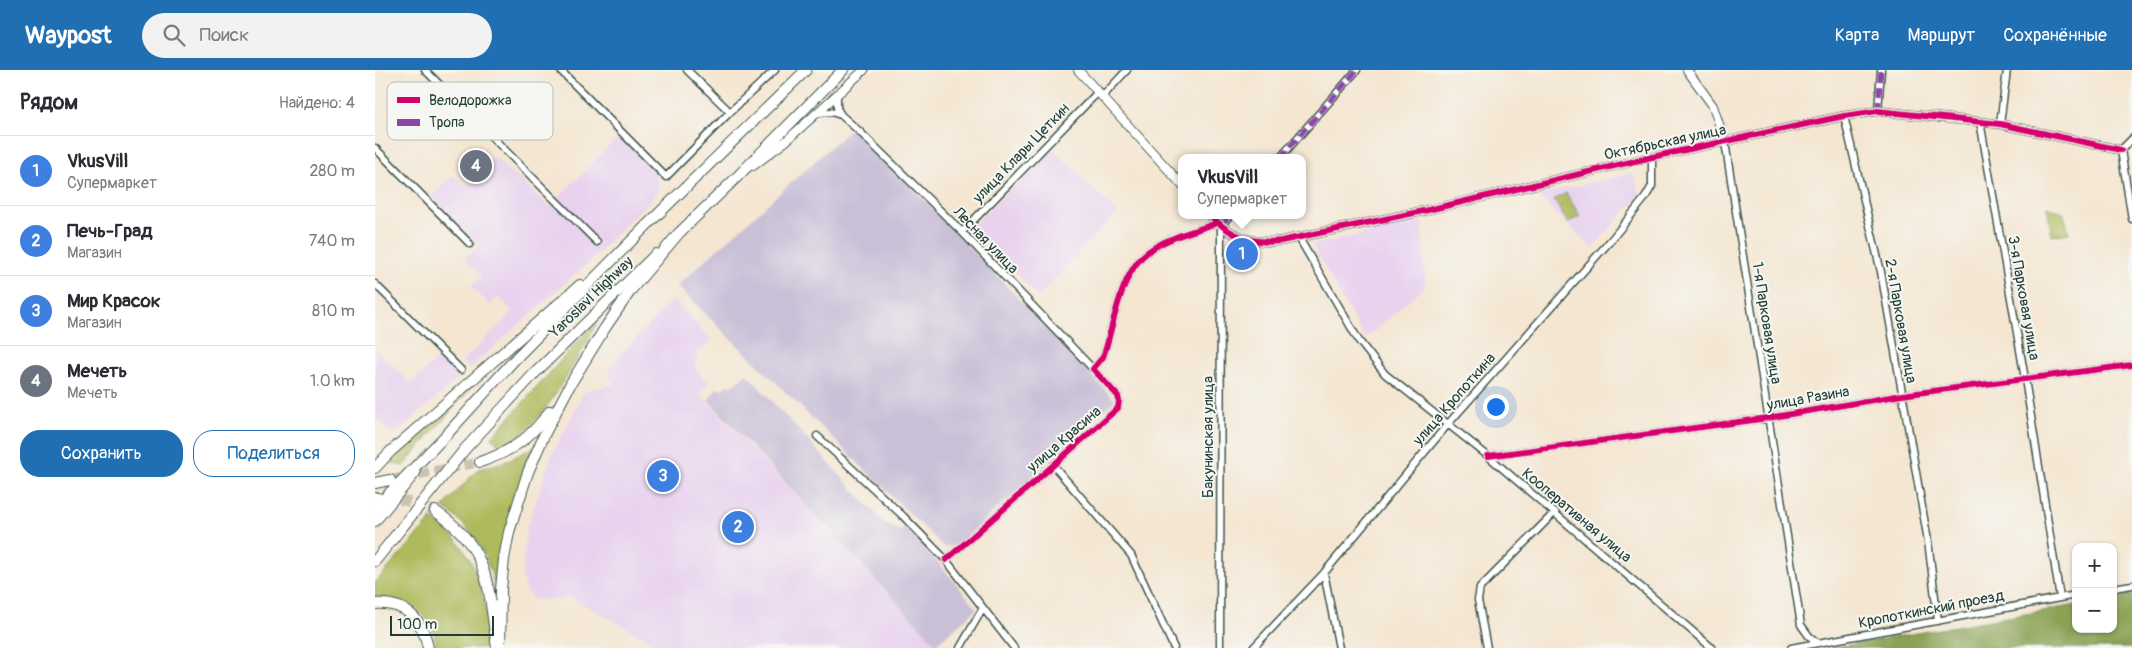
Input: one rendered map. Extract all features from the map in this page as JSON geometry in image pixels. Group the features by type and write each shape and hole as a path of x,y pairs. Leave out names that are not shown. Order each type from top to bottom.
{"main road":[{"name":"Yaroslavl Highway","path":"375,521 449,432 516,358 646,226 806,70"},
{"name":"Yaroslavl Highway","path":"375,561 465,449 533,376 735,179 843,70"},
{"path":"375,468 646,226"},
{"path":"498,648 503,559 511,525 528,472 545,433 571,383 605,328 631,290 679,233"},
{"path":"480,462 505,453 524,441 539,426 571,383"},
{"path":"376,501 449,432"},
{"path":"375,482 390,480"},
{"path":"435,511 464,534 475,550 489,590 498,648"},
{"path":"375,604 398,606 410,612 420,622 426,636 428,648"}],"street":[{"path":"425,70 437,82"},
{"path":"560,70 666,177 730,112 775,70"},
{"path":"687,70 730,112"},
{"path":"735,179 786,141 864,70"},
{"path":"1078,70 1178,181"},
{"name":"улица Клары Цеткин","path":"962,232 1127,70"},
{"path":"1284,154 1357,70"},
{"name":"1-я Парковая улица","path":"1687,70 1713,106 1725,142 1801,625 1809,636 1818,643"},
{"path":"1878,111 1881,70"},
{"path":"2000,124 2007,70"},
{"path":"837,95 837,108 841,115"},
{"path":"817,113 825,111 841,115"},
{"name":"Октябрьская улица","path":"1214,219 1232,234 1253,242 1281,242 1652,157 1844,116 1878,111 1980,120 2121,150"},
{"name":"Лесная улица","path":"841,115 962,232 1093,369"},
{"name":"2-я Парковая улица","path":"1844,116 1881,272 1928,541 1938,621"},
{"name":"3-я Парковая улица","path":"1980,120 2025,378 2060,598"},
{"path":"2132,139 2121,150 2132,219"},
{"path":"495,140 597,242"},
{"path":"375,148 470,244"},
{"name":"улица Кропоткина","path":"1253,648 1325,573 1448,424 1611,240 1645,198 1652,186 1652,157"},
{"path":"1093,369 1103,357 1127,278 1135,264 1148,251 1163,243 1219,224 1225,219"},
{"name":"Бакунинская улица","path":"1219,224 1220,648"},
{"name":"Кооперативная улица","path":"1299,238 1359,342 1385,374 1555,512 1712,648"},
{"path":"375,284 461,370"},
{"name":"улица Разина","path":"1488,456 1768,418 1902,395 2132,365"},
{"name":"улица Красина","path":"946,560 1114,413 1119,405 1118,396 1093,369"},
{"path":"817,436 903,516 946,560 1014,648"},
{"path":"1053,465 1131,555 1174,648"},
{"path":"1487,648 1478,600 1481,588 1555,512"},
{"path":"1325,573 1339,648"},
{"path":"2117,587 2132,585"},
{"name":"Кропоткинский проезд","path":"1791,648 2072,596"},
{"path":"960,648 983,608"}],"shaded area":[{"path":"854,126 1115,400 957,545 944,547 677,286"},
{"path":"622,133 656,169 659,191 587,264 469,369 462,362 513,311 498,297 490,305 471,287 482,277 465,259 479,245 432,196 453,175 465,187 494,157 513,175 515,174 549,207"},
{"path":"1053,149 1117,212 1038,297 972,226"},
{"path":"1633,173 1641,195 1592,248 1537,195"},
{"path":"1422,221 1425,286 1365,339 1312,245"},
{"path":"673,299 712,340 698,353 694,367 709,383 700,394 940,648 664,648 570,597 558,600 533,599 526,592 522,572 526,530 552,454 585,391 615,384 608,377 612,364"},
{"path":"375,349 411,383 441,355 462,375 394,435 375,417"},
{"path":"747,374 885,524 901,531 907,525 977,609 936,644 708,400 717,388 722,389 728,384 731,387"}],"green space":[{"path":"1566,193 1580,216 1568,223 1554,200"},
{"path":"2047,207 2063,212 2069,233 2052,236"},
{"path":"602,315 566,378 544,409 519,437 501,447 492,437"},
{"path":"490,366 403,466 385,461"},
{"path":"535,447 495,590 488,564 478,543 463,524 443,507 478,469 504,462"},
{"path":"432,519 448,531 470,560 482,593 491,648 436,648 435,635 431,625 417,610 398,601 375,596 375,583"},
{"path":"2132,594 2132,648 1831,648 2072,606 2072,633 2117,633 2117,597"}],"tunnel":[{"path":"390,480 480,462"},
{"path":"385,498 407,501 435,511"}],"marked path":[{"path":"1284,154 1357,70"},
{"path":"1878,111 1881,70"},
{"path":"1221,226 1227,219"}],"cycle path":[{"path":"1214,219 1234,234 1251,240 1281,241 1428,210 1652,157 1844,116 1878,111 2000,124 2121,150"},
{"path":"946,560 1118,408 1118,396 1093,369 1103,357 1116,309 1132,270 1140,259 1156,246 1217,223"},
{"path":"1488,456 1768,418 1902,395 2132,365"}],"place":[{"name":"Мечеть","path":"476,166"},
{"name":"VkusVill","path":"1242,254"},
{"name":"Мир Красок","path":"663,476"},
{"name":"Печь-Град","path":"738,527"}]}
